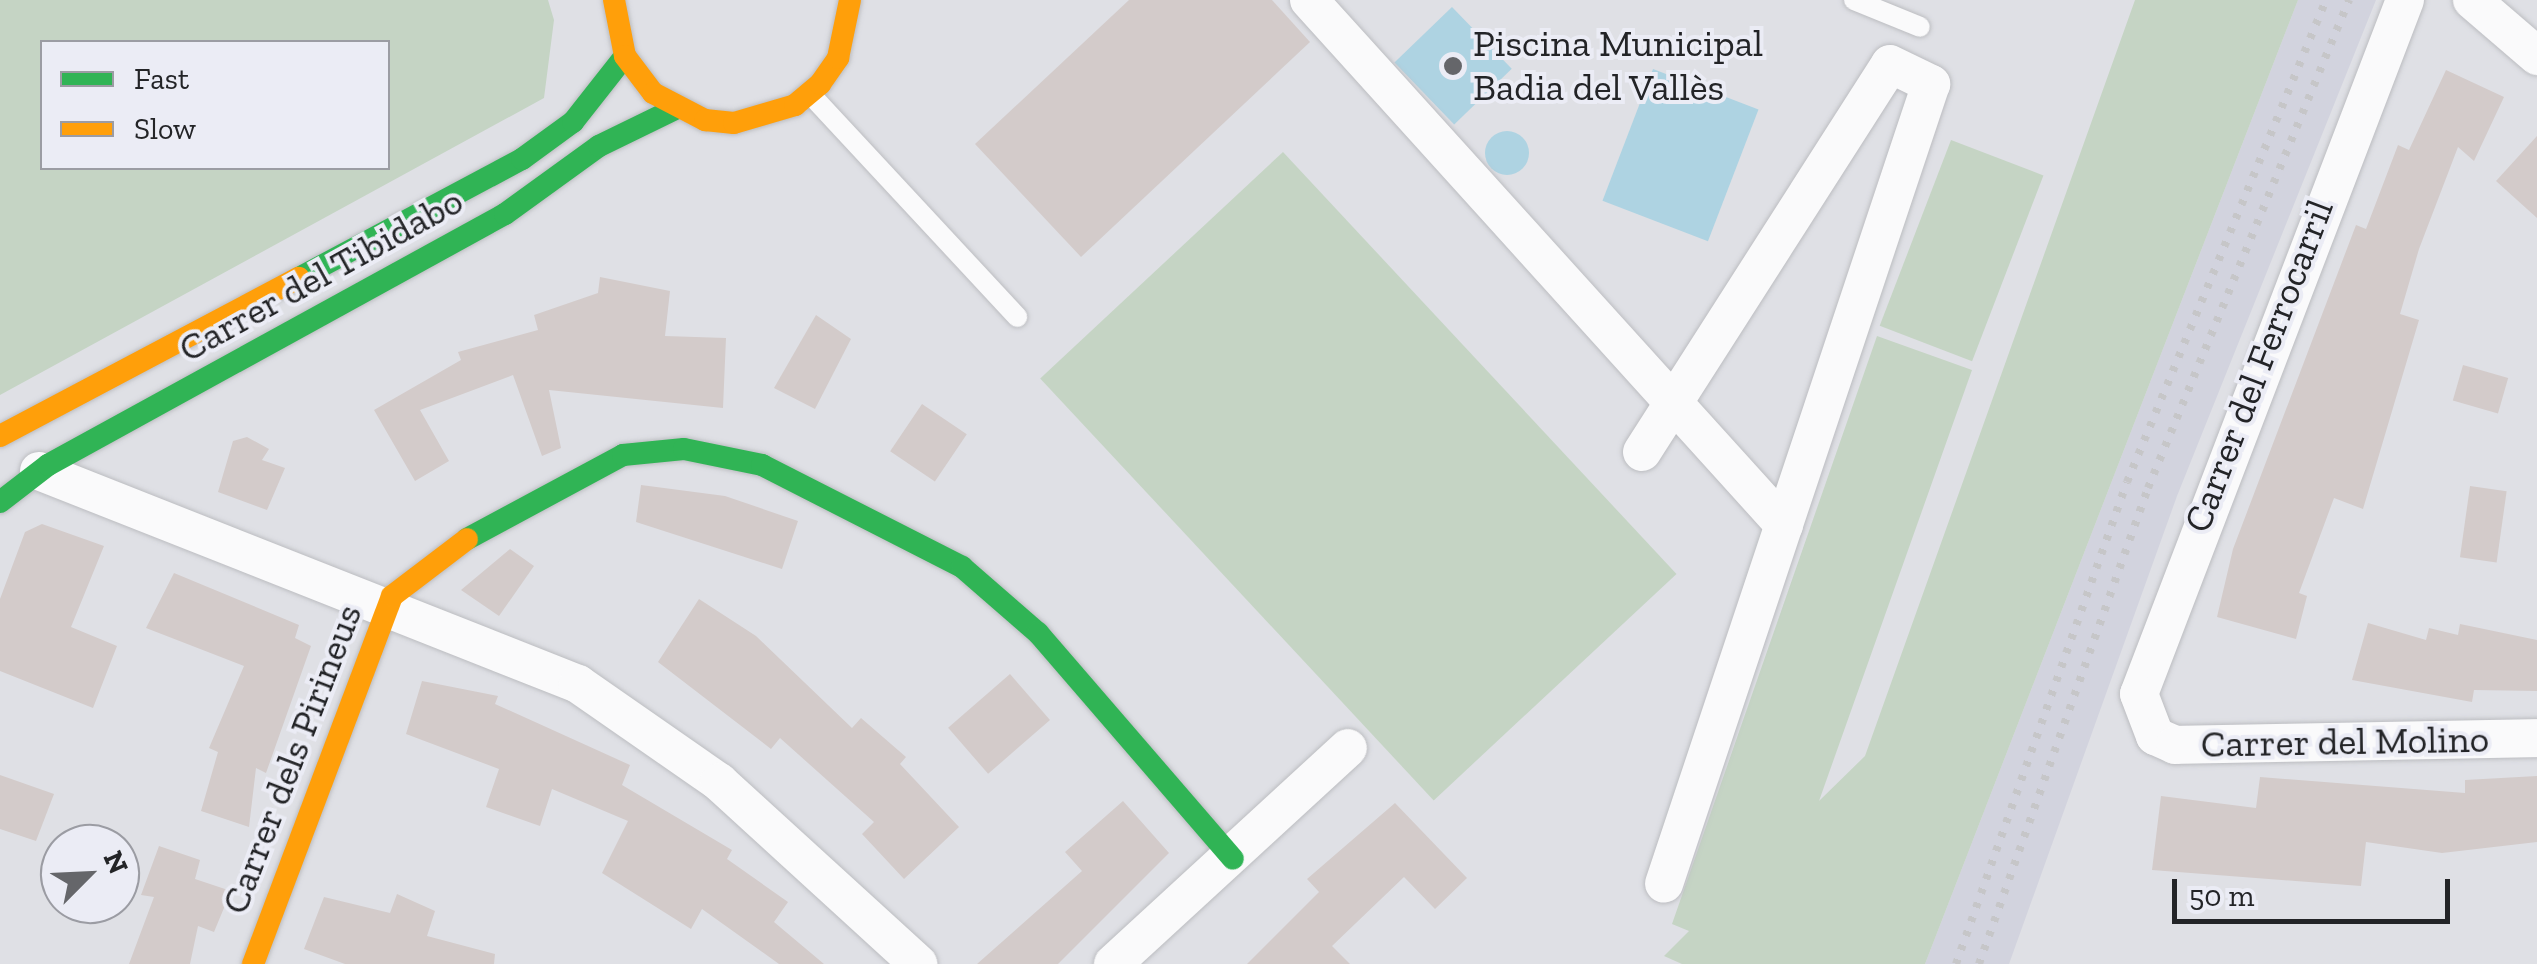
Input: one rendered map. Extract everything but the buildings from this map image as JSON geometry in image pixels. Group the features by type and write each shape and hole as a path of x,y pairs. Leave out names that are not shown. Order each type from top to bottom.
{"street":[{"path":"614,0 625,56 675,109 734,124 809,93 838,58 850,0"},
{"path":"1310,0 1784,525"},
{"name":"Carrer del Ferrocarril","path":"2154,736 2139,694 2149,657 2405,0"},
{"path":"2472,0 2537,56"},
{"path":"0,436 522,159 584,112 625,56"},
{"path":"1642,452 1890,64 1931,84 1896,242 1845,388 1784,525 1741,690 1664,884"},
{"name":"Carrer del Tibidabo","path":"0,502 39,471 505,214 599,146 675,109"},
{"name":"Carrer dels Pirineus","path":"252,964 384,612 418,569 623,455 684,449 762,465 851,504 1006,599 1233,859"},
{"path":"39,471 384,612 578,684 633,719 789,840 918,964"},
{"name":"Carrer del Molino","path":"2154,736 2175,745 2537,738"},
{"path":"1113,964 1233,859 1348,748"}],"lane":[{"path":"1854,0 1920,26"},
{"path":"809,93 1017,317"}],"shaded area":[{"path":"2298,0 2376,0 2177,496 2009,964 1925,964"}],"green space":[{"path":"0,0 548,0 554,20 544,98 0,395"},
{"path":"2135,0 2298,0 1925,964 1682,964 1664,956 1689,931 1672,924 1877,336 1972,370 1819,801 1865,756"},
{"path":"1951,140 2043,175 1972,361 1880,326"},
{"path":"1283,152 1677,574 1434,800 1040,378"}],"water":[{"name":"Piscina Municipal Badia del Vallès","path":"1452,7 1512,69 1454,124 1394,63"},
{"path":"1653,69 1758,109 1708,241 1602,201"},
{"path":"1507,131 1523,137 1529,153 1523,169 1507,175 1491,169 1485,153 1491,137"}],"railway":[{"path":"1956,964 2127,482 2326,0"},
{"path":"1979,964 2148,488 2349,0"}],"traffic: fast":[{"path":"299,278 522,159 573,122 625,56"},
{"path":"0,502 48,465 505,214 599,146 675,109"},
{"path":"467,539 623,455 684,449 762,465 962,567 1038,633 1233,859"}],"traffic: slow":[{"path":"614,0 625,56 653,93 705,120 734,123 795,105 820,84 838,58 850,0"},
{"path":"0,436 299,278"},
{"path":"253,964 392,596 467,539"}],"place":[{"name":"Piscina Municipal Badia del Vallès","path":"1453,66"}]}
